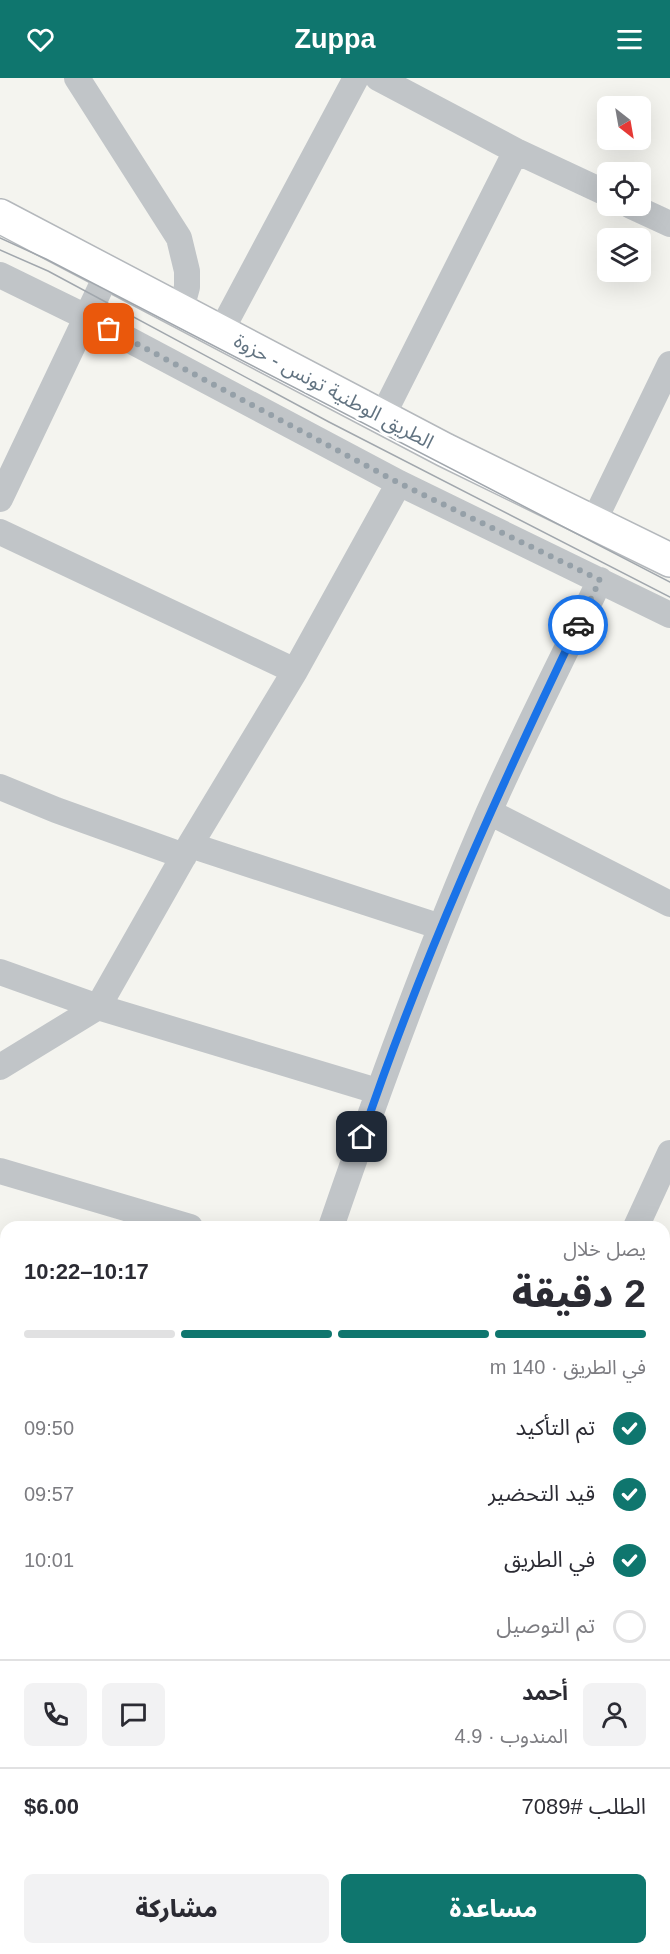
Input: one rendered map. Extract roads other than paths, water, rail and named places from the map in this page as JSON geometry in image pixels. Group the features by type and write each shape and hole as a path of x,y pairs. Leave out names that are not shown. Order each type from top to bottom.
{"main road":[{"name":"الطريق الوطنية تونس - حزوة","path":"0,216 181,309 382,417 670,560"}],"street":[{"path":"77,78 179,238 187,271 187,287 181,309"},
{"path":"221,331 356,78"},
{"path":"378,78 516,151 597,189"},
{"path":"382,417 516,151"},
{"path":"651,215 670,224"},
{"path":"0,499 108,272"},
{"path":"0,275 88,318 399,483 670,615"},
{"path":"593,523 670,364"},
{"path":"0,1067 98,1007 187,851 295,671 399,483"},
{"path":"0,532 295,671"},
{"path":"333,1221 377,1091 441,927 489,812 600,580"},
{"path":"0,787 56,810 441,927"},
{"path":"489,812 670,904"},
{"path":"0,972 98,1007 377,1091"},
{"path":"639,1221 670,1153"},
{"path":"0,1171 169,1221"}],"tram line":[{"path":"0,238 46,259 670,582"},
{"path":"0,250 48,271 329,422 670,597"}]}
